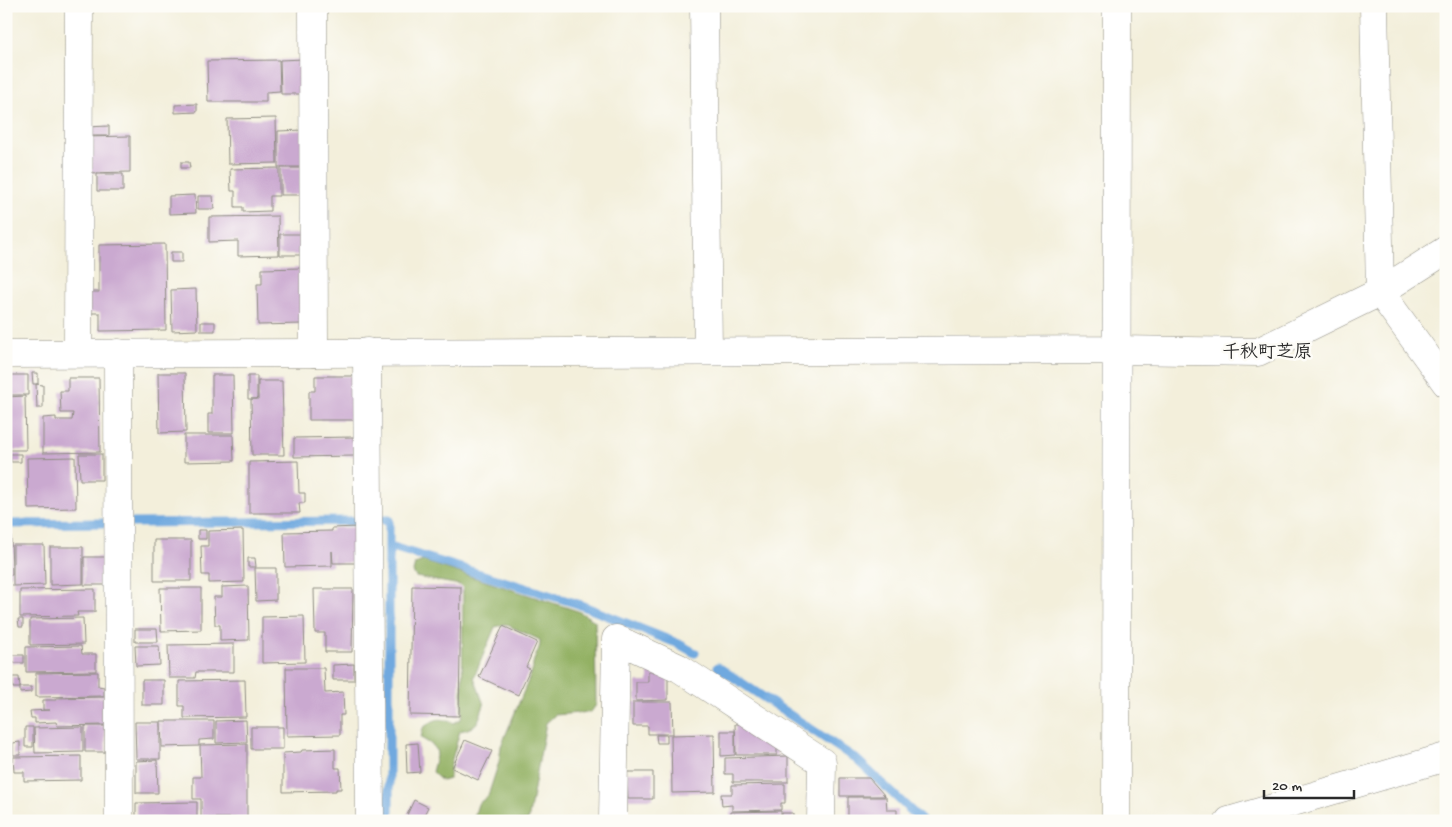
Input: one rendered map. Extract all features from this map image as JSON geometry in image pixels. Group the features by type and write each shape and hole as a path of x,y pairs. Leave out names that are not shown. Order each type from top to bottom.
{"street":[{"path":"78,353 79,6"},
{"path":"313,6 314,353"},
{"path":"704,6 708,351"},
{"path":"1116,821 1117,6"},
{"path":"1374,6 1380,292 1446,383"},
{"path":"6,354 1117,350 1258,352 1380,292 1446,250"},
{"path":"367,352 370,821"},
{"path":"118,353 120,821"},
{"path":"613,821 616,639 679,668 822,762 821,821"},
{"path":"1229,821 1446,757"}],"green space":[{"path":"423,561 578,611 595,621 596,705 591,712 555,715 546,723 528,821 473,821 478,804 488,796 499,762 501,746 533,669 533,662 540,640 505,624 495,627 474,677 484,705 477,722 471,728 460,731 451,763 449,779 442,781 432,772 437,752 431,744 421,738 423,728 435,720 441,719 454,723 461,719 463,588 460,585 416,577 413,572 415,564"}],"building":[{"path":"304,59 305,94 281,94 280,60"},
{"path":"279,60 280,91 266,92 266,102 208,102 207,61"},
{"path":"197,104 197,112 175,113 175,105"},
{"path":"276,118 277,163 228,164 227,119"},
{"path":"109,126 109,136 86,136 86,127"},
{"path":"304,130 304,167 278,167 278,131"},
{"path":"130,136 130,172 86,173 85,137"},
{"path":"181,162 189,162 190,168 181,168"},
{"path":"279,168 279,196 270,196 270,211 243,212 243,207 235,207 235,191 231,191 230,169"},
{"path":"281,168 306,168 306,195 281,195"},
{"path":"97,174 123,174 123,191 97,191"},
{"path":"195,195 196,213 169,214 169,196"},
{"path":"198,196 213,196 214,209 198,209"},
{"path":"278,216 279,255 238,256 238,241 209,242 209,217"},
{"path":"280,234 304,234 304,255 280,255"},
{"path":"165,244 166,330 100,331 100,313 88,313 88,292 99,292 99,245"},
{"path":"171,252 182,252 182,262 171,262"},
{"path":"302,268 302,324 258,325 257,284 262,284 262,269"},
{"path":"196,289 197,330 172,331 171,290"},
{"path":"201,322 215,322 215,331 201,331"},
{"path":"32,373 38,373 38,384 33,384"},
{"path":"158,373 185,373 186,432 159,433"},
{"path":"6,375 28,375 28,395 6,395"},
{"path":"212,375 233,375 234,433 208,433 208,414 212,414"},
{"path":"248,376 257,376 257,399 248,399"},
{"path":"315,376 355,376 355,420 309,420 309,391 315,391"},
{"path":"68,378 99,378 100,452 43,453 43,418 56,417 56,420 72,420 73,413 61,413 60,391 68,391"},
{"path":"258,381 282,381 284,455 252,455 251,399 258,399"},
{"path":"36,384 43,385 43,408 37,408"},
{"path":"25,396 26,450 6,450 6,397"},
{"path":"184,435 233,435 234,461 184,462"},
{"path":"353,437 354,456 294,457 294,438"},
{"path":"10,454 21,454 21,462 11,462"},
{"path":"79,454 102,454 102,480 80,480"},
{"path":"75,457 76,508 28,509 27,458"},
{"path":"298,461 299,493 305,493 305,503 299,503 300,513 249,513 249,462"},
{"path":"357,527 357,563 333,563 332,551 332,566 285,567 284,532 332,531 332,528"},
{"path":"198,530 206,530 206,539 198,539"},
{"path":"243,530 244,582 209,583 209,575 202,575 201,546 208,546 208,531"},
{"path":"6,536 11,536 12,575 6,575"},
{"path":"154,540 191,540 191,581 154,581"},
{"path":"13,545 44,545 45,585 13,586"},
{"path":"50,547 83,547 83,584 50,585"},
{"path":"84,557 107,557 107,585 84,585"},
{"path":"248,558 255,558 256,567 248,567"},
{"path":"255,568 276,568 276,600 256,601"},
{"path":"6,579 9,579 10,643 6,643"},
{"path":"248,586 249,640 220,641 220,625 215,625 214,597 222,597 222,587"},
{"path":"412,586 461,587 459,716 410,715"},
{"path":"160,588 201,588 201,630 161,631"},
{"path":"95,589 95,612 77,612 78,616 20,617 20,590"},
{"path":"314,589 353,589 352,652 325,652 325,633 315,633"},
{"path":"304,616 305,662 262,663 262,617"},
{"path":"83,618 84,644 30,645 30,619"},
{"path":"18,619 23,619 23,627 19,627"},
{"path":"503,626 537,642 526,667 530,669 518,695 479,677"},
{"path":"135,629 157,629 158,642 135,642"},
{"path":"234,644 234,672 196,672 195,678 169,678 168,645"},
{"path":"81,646 82,654 96,654 96,671 26,672 26,647"},
{"path":"135,646 159,646 160,665 136,666"},
{"path":"12,655 24,655 24,663 12,663"},
{"path":"354,664 354,680 333,680 333,665"},
{"path":"286,668 324,668 325,693 343,692 344,715 340,715 340,735 287,736"},
{"path":"98,672 98,686 104,687 104,696 36,697 36,673"},
{"path":"648,672 668,672 668,700 636,701 636,682 648,682"},
{"path":"12,677 19,677 20,688 13,688"},
{"path":"142,680 164,680 164,705 142,705"},
{"path":"245,680 246,717 184,718 184,706 179,706 179,681"},
{"path":"20,687 31,687 31,692 20,693"},
{"path":"105,697 105,725 57,726 56,722 35,723 35,718 31,718 30,711 50,710 43,710 43,700"},
{"path":"633,702 672,702 673,734 648,734 648,726 633,726"},
{"path":"246,720 247,742 216,743 216,721"},
{"path":"161,721 214,721 214,739 199,740 199,746 162,747"},
{"path":"135,722 160,722 160,759 136,759"},
{"path":"735,724 763,724 777,737 777,755 736,755"},
{"path":"85,726 105,726 106,752 85,752"},
{"path":"25,727 33,727 33,747 25,747"},
{"path":"83,727 83,752 35,753 34,728"},
{"path":"251,727 283,727 283,749 251,749"},
{"path":"721,731 735,731 735,755 721,756"},
{"path":"714,734 715,792 672,793 671,735"},
{"path":"656,735 667,735 667,743 657,743"},
{"path":"6,736 8,736 9,773 6,773"},
{"path":"465,740 492,751 478,780 452,768"},
{"path":"20,742 20,755 13,755 13,743"},
{"path":"418,743 420,772 407,773 406,744"},
{"path":"247,744 247,818 201,818 201,799 193,799 193,777 201,777 200,745"},
{"path":"335,749 335,768 340,768 341,789 336,789 336,791 283,792 283,753 301,752 302,750"},
{"path":"81,756 81,780 24,781 24,772 14,772 13,757"},
{"path":"788,756 788,782 733,782 733,774 725,774 725,758"},
{"path":"157,760 158,793 136,793 136,761"},
{"path":"627,772 653,772 653,799 628,799"},
{"path":"6,775 9,775 9,814 6,814"},
{"path":"840,778 869,778 885,796 840,796"},
{"path":"785,784 785,803 781,803 781,810 732,811 732,805 722,806 721,794 732,794 732,785"},
{"path":"848,797 886,797 887,810 897,810 897,821 848,821"},
{"path":"414,800 428,807 421,821 407,815"},
{"path":"197,802 197,817 136,818 136,803"},
{"path":"781,811 781,821 730,821 730,812"},
{"path":"782,813 793,813 793,821 782,821"},
{"path":"907,816 913,821 903,821"}],"waterway":[{"path":"384,520 389,520 389,821"},
{"path":"131,523 358,521"},
{"path":"6,524 105,523"},
{"path":"389,546 578,604 679,644 695,653"},
{"path":"718,667 856,759 922,821"}],"district":[{"name":"千秋町芝原","path":"1267,351"}]}
